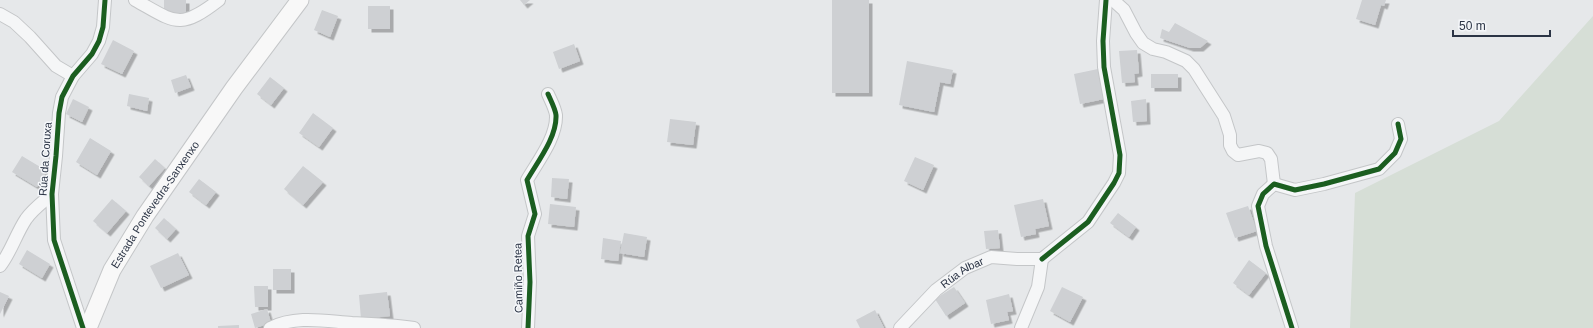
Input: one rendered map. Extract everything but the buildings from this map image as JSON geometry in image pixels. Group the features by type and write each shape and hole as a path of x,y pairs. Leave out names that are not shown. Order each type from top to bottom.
{"main road":[{"name":"Estrada Pontevedra-Sanxenxo","path":"88,328 112,270 145,216 234,88 300,0"}],"street":[{"name":"Rúa da Coruxa","path":"83,328 54,240 52,194 59,113 62,97 73,76 92,54 99,41 104,27 104,0"},
{"path":"135,0 165,17 177,20 188,20 201,14 219,0"},
{"path":"1020,328 1038,287 1042,259 1088,222 1114,184 1119,173 1120,155 1104,66 1103,41 1106,0"},
{"path":"1113,0 1124,10 1136,33 1144,43 1153,49 1166,52 1186,61 1194,69 1224,116 1233,151 1238,155 1259,151 1267,153 1271,159 1274,184"},
{"path":"0,14 14,22 30,37 56,66 73,76"},
{"name":"Camiño Retea","path":"528,328 530,282 528,236 534,214 528,180 548,142 555,125 556,113 548,94"},
{"path":"1274,184 1295,190 1324,184 1378,169 1395,153 1401,139 1398,124"},
{"path":"1274,184 1263,194 1258,206 1266,246 1292,328"},
{"path":"0,266 7,257 26,219 35,208 52,194"},
{"name":"Rúa Albar","path":"900,328 936,290 964,268 991,257 1042,259"},
{"path":"270,328 277,324 306,319 352,326 387,324 414,328"}],"shaded area":[{"path":"1593,16 1593,328 1350,328 1355,193 1499,121"}],"cycle path":[{"path":"83,328 54,240 52,194 59,113 62,97 73,76 92,54 99,41 103,27 105,0"},
{"path":"1042,259 1088,222 1119,173 1120,155 1104,67 1103,41 1106,0"},
{"path":"528,328 530,282 528,236 535,214 527,180 546,149 553,132 556,115 548,94"},
{"path":"1292,328 1266,246 1258,206 1263,194 1274,184 1295,190 1324,184 1379,169 1395,153 1401,139 1398,124"}]}
